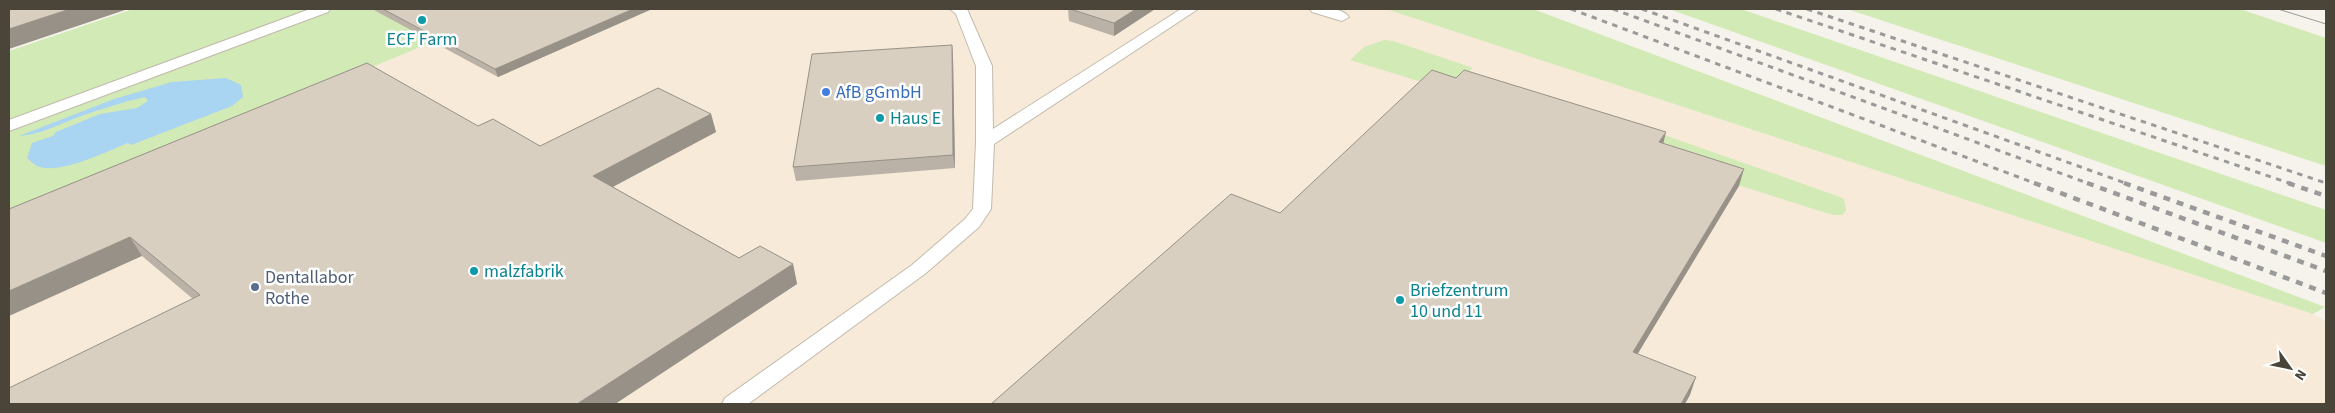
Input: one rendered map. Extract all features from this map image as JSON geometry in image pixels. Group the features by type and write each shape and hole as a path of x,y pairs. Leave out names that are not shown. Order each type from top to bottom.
{"lane":[{"path":"9,126 323,9"},
{"path":"734,404 919,269 972,223 982,209 985,142 984,66 962,12 957,9"},
{"path":"985,142 1191,9"},
{"path":"1317,9 1342,17"}],"shaded area":[{"path":"513,9 1386,9 2313,314 2326,321 2326,404 9,404 9,216"}],"green space":[{"path":"133,9 372,9 440,39 9,216 9,51"},
{"path":"1386,9 1533,9 2325,307 2313,314"},
{"path":"1669,9 1741,9 2326,210 2326,243"},
{"path":"1847,9 2240,9 2326,38 2326,166"},
{"path":"1384,40 1393,41 1473,68 1455,83 1425,83 1350,60 1364,47"},
{"path":"1656,132 1840,197 1844,199 1846,211 1842,215 1833,215 1639,154"}],"water":[{"path":"226,78 241,85 243,97 232,106 131,145 128,143 72,165 49,168 35,165 27,158 32,143 53,136 56,132 100,114 137,108 148,101 145,97 81,116 43,131 19,136 114,99 172,82"}],"building":[{"path":"9,9 70,9 9,29"},
{"path":"383,9 633,9 495,69"},
{"path":"1070,9 1136,9 1114,23"},
{"name":"Haus E","path":"952,45 953,155 793,167 812,54"},
{"name":"malzfabrik","path":"367,63 478,126 493,119 540,146 658,88 711,114 593,176 739,258 760,246 793,264 577,404 9,404 9,388 200,295 130,237 9,291 9,209"},
{"name":"Briefzentrum 10 und 11","path":"1432,70 1456,78 1464,70 1666,132 1659,142 1744,169 1633,352 1696,377 1681,404 991,404 1231,194 1280,213"}],"tram line":[{"path":"2278,9 2326,24"}],"railway":[{"path":"1571,9 2037,184"},
{"path":"1613,9 2090,184"},
{"path":"1642,9 2128,184"},
{"path":"1776,9 2292,184"},
{"path":"1807,9 2326,183"},
{"path":"2034,183 2326,293"},
{"path":"2087,183 2326,271"},
{"path":"2124,183 2326,256"},
{"path":"2288,183 2326,196"}],"place":[{"name":"ECF Farm","path":"422,20"},
{"name":"AfB gGmbH","path":"826,92"},
{"name":"Haus E","path":"880,118"},
{"name":"malzfabrik","path":"474,271"},
{"name":"Dentallabor Rothe","path":"255,287"},
{"name":"Briefzentrum 10 und 11","path":"1400,300"}]}
